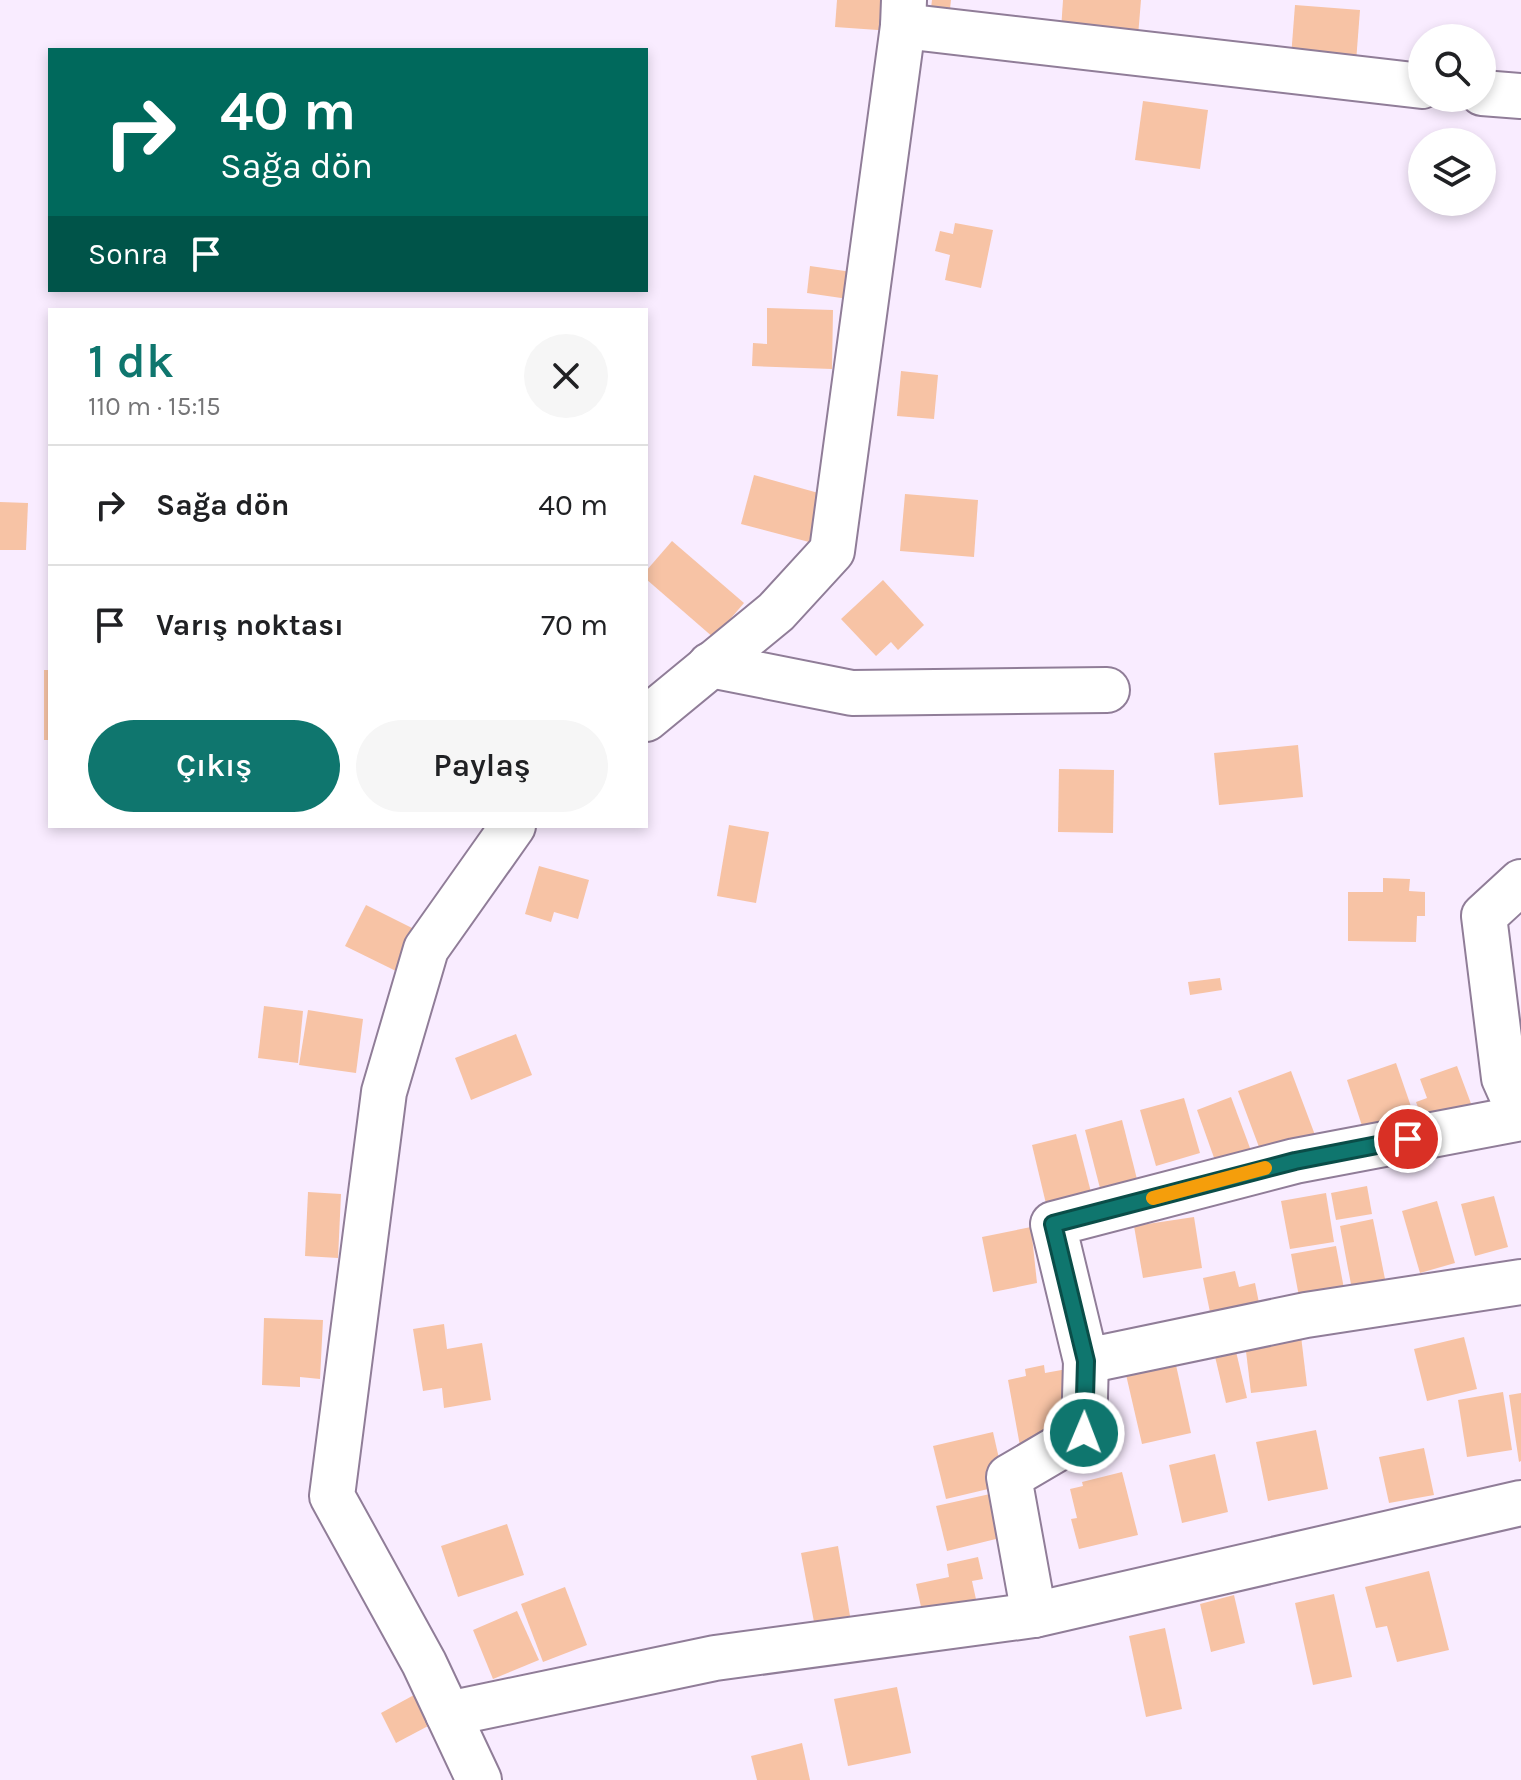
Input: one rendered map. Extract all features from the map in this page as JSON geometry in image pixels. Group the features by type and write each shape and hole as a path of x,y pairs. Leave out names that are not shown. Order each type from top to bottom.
{"street":[{"path":"648,717 776,612 832,551 904,13 1408,84"},
{"path":"1496,94 1521,96"},
{"path":"710,665 852,693 1107,690"},
{"path":"479,1780 424,1663 332,1496 384,1092 426,949 512,828"},
{"path":"1034,1615 1009,1477 1084,1433 1086,1361 1053,1224 1295,1161 1521,1117 1504,1078 1484,916 1521,882"},
{"path":"1086,1361 1306,1315 1521,1282"},
{"path":"448,1714 715,1658 1034,1615 1521,1503"}],"building":[{"path":"837,0 894,0 892,31 835,27"},
{"path":"932,0 951,0 950,9 931,8"},
{"path":"1063,0 1141,0 1138,36 1061,30"},
{"path":"1295,5 1360,10 1356,62 1291,57"},
{"path":"1143,101 1208,110 1200,169 1135,160"},
{"path":"955,223 993,230 981,288 945,280 950,255 935,251 940,231 953,234"},
{"path":"810,266 859,273 855,300 807,293"},
{"path":"767,308 833,310 832,369 752,366 753,343 767,344"},
{"path":"901,371 938,375 934,419 897,416"},
{"path":"754,475 822,494 809,542 741,524"},
{"path":"905,494 978,500 974,557 900,551"},
{"path":"0,502 28,503 26,550 0,550"},
{"path":"672,541 744,603 714,638 648,581 648,569"},
{"path":"883,580 924,625 898,650 891,642 876,656 841,619"},
{"path":"44,670 48,670 48,740 44,740"},
{"path":"1298,745 1303,797 1219,805 1214,753"},
{"path":"1059,769 1114,770 1113,833 1058,832"},
{"path":"729,825 769,832 756,903 717,896"},
{"path":"539,866 589,880 578,919 554,912 551,922 525,914"},
{"path":"1383,878 1410,879 1409,891 1425,892 1425,916 1417,916 1416,942 1348,941 1348,892 1383,892"},
{"path":"366,905 418,931 398,972 345,946"},
{"path":"1220,978 1222,990 1190,995 1188,982"},
{"path":"264,1006 303,1011 298,1063 258,1058"},
{"path":"308,1010 363,1019 356,1073 299,1065"},
{"path":"516,1034 532,1075 471,1100 455,1058"},
{"path":"1396,1063 1416,1121 1366,1138 1347,1080"},
{"path":"1457,1066 1476,1117 1428,1135 1416,1102 1427,1098 1420,1079"},
{"path":"1291,1071 1315,1135 1262,1155 1238,1091"},
{"path":"1231,1097 1253,1156 1218,1169 1197,1110"},
{"path":"1184,1098 1200,1153 1156,1166 1140,1110"},
{"path":"1122,1120 1139,1187 1102,1196 1085,1130"},
{"path":"1076,1134 1092,1196 1047,1208 1032,1145"},
{"path":"1367,1186 1372,1214 1336,1220 1331,1193"},
{"path":"308,1192 341,1194 338,1258 305,1256"},
{"path":"1326,1193 1334,1242 1290,1249 1281,1201"},
{"path":"1494,1196 1508,1247 1475,1256 1461,1204"},
{"path":"1437,1201 1455,1263 1420,1273 1402,1211"},
{"path":"1194,1217 1202,1268 1143,1278 1134,1226"},
{"path":"1373,1219 1387,1289 1353,1295 1340,1226"},
{"path":"1031,1227 1037,1283 993,1292 982,1237"},
{"path":"1336,1246 1345,1294 1300,1302 1291,1254"},
{"path":"1235,1271 1239,1287 1255,1283 1260,1308 1211,1317 1203,1278"},
{"path":"264,1318 323,1320 320,1379 300,1377 300,1387 262,1385"},
{"path":"444,1324 447,1349 482,1343 491,1400 444,1408 442,1388 423,1391 413,1329"},
{"path":"1301,1336 1307,1386 1251,1393 1245,1343"},
{"path":"1464,1337 1477,1389 1427,1401 1414,1349"},
{"path":"1234,1343 1247,1398 1226,1403 1213,1348"},
{"path":"1174,1356 1191,1433 1142,1444 1124,1366"},
{"path":"1044,1365 1045,1373 1067,1369 1078,1426 1020,1446 1008,1380 1026,1376 1025,1369"},
{"path":"1503,1392 1512,1450 1467,1457 1458,1400"},
{"path":"1521,1393 1521,1461 1519,1462 1509,1395"},
{"path":"1316,1430 1328,1489 1268,1501 1256,1442"},
{"path":"993,1432 1005,1485 946,1499 933,1446"},
{"path":"1424,1448 1434,1495 1389,1503 1379,1457"},
{"path":"1215,1454 1228,1512 1182,1523 1169,1465"},
{"path":"1122,1472 1138,1535 1079,1549 1071,1519 1077,1518 1070,1489 1083,1486 1082,1482"},
{"path":"990,1494 1000,1538 947,1551 936,1506"},
{"path":"507,1524 524,1575 458,1597 441,1546"},
{"path":"838,1546 850,1616 814,1622 801,1553"},
{"path":"978,1557 983,1579 972,1581 979,1613 925,1625 916,1584 949,1577 947,1564"},
{"path":"1429,1571 1449,1650 1397,1662 1387,1626 1376,1628 1365,1587"},
{"path":"565,1587 587,1645 543,1662 521,1604"},
{"path":"1334,1594 1352,1677 1313,1685 1295,1603"},
{"path":"1234,1595 1245,1643 1211,1652 1200,1604"},
{"path":"517,1611 539,1660 493,1679 473,1630"},
{"path":"1165,1628 1182,1709 1146,1717 1129,1636"},
{"path":"897,1687 911,1753 848,1766 834,1699"},
{"path":"414,1695 430,1725 396,1743 381,1713"},
{"path":"802,1743 810,1780 757,1780 751,1756"}],"slow traffic":[{"path":"1153,1198 1265,1168"}],"route":[{"path":"1084,1433 1086,1361 1053,1224 1295,1161 1408,1139"}]}
